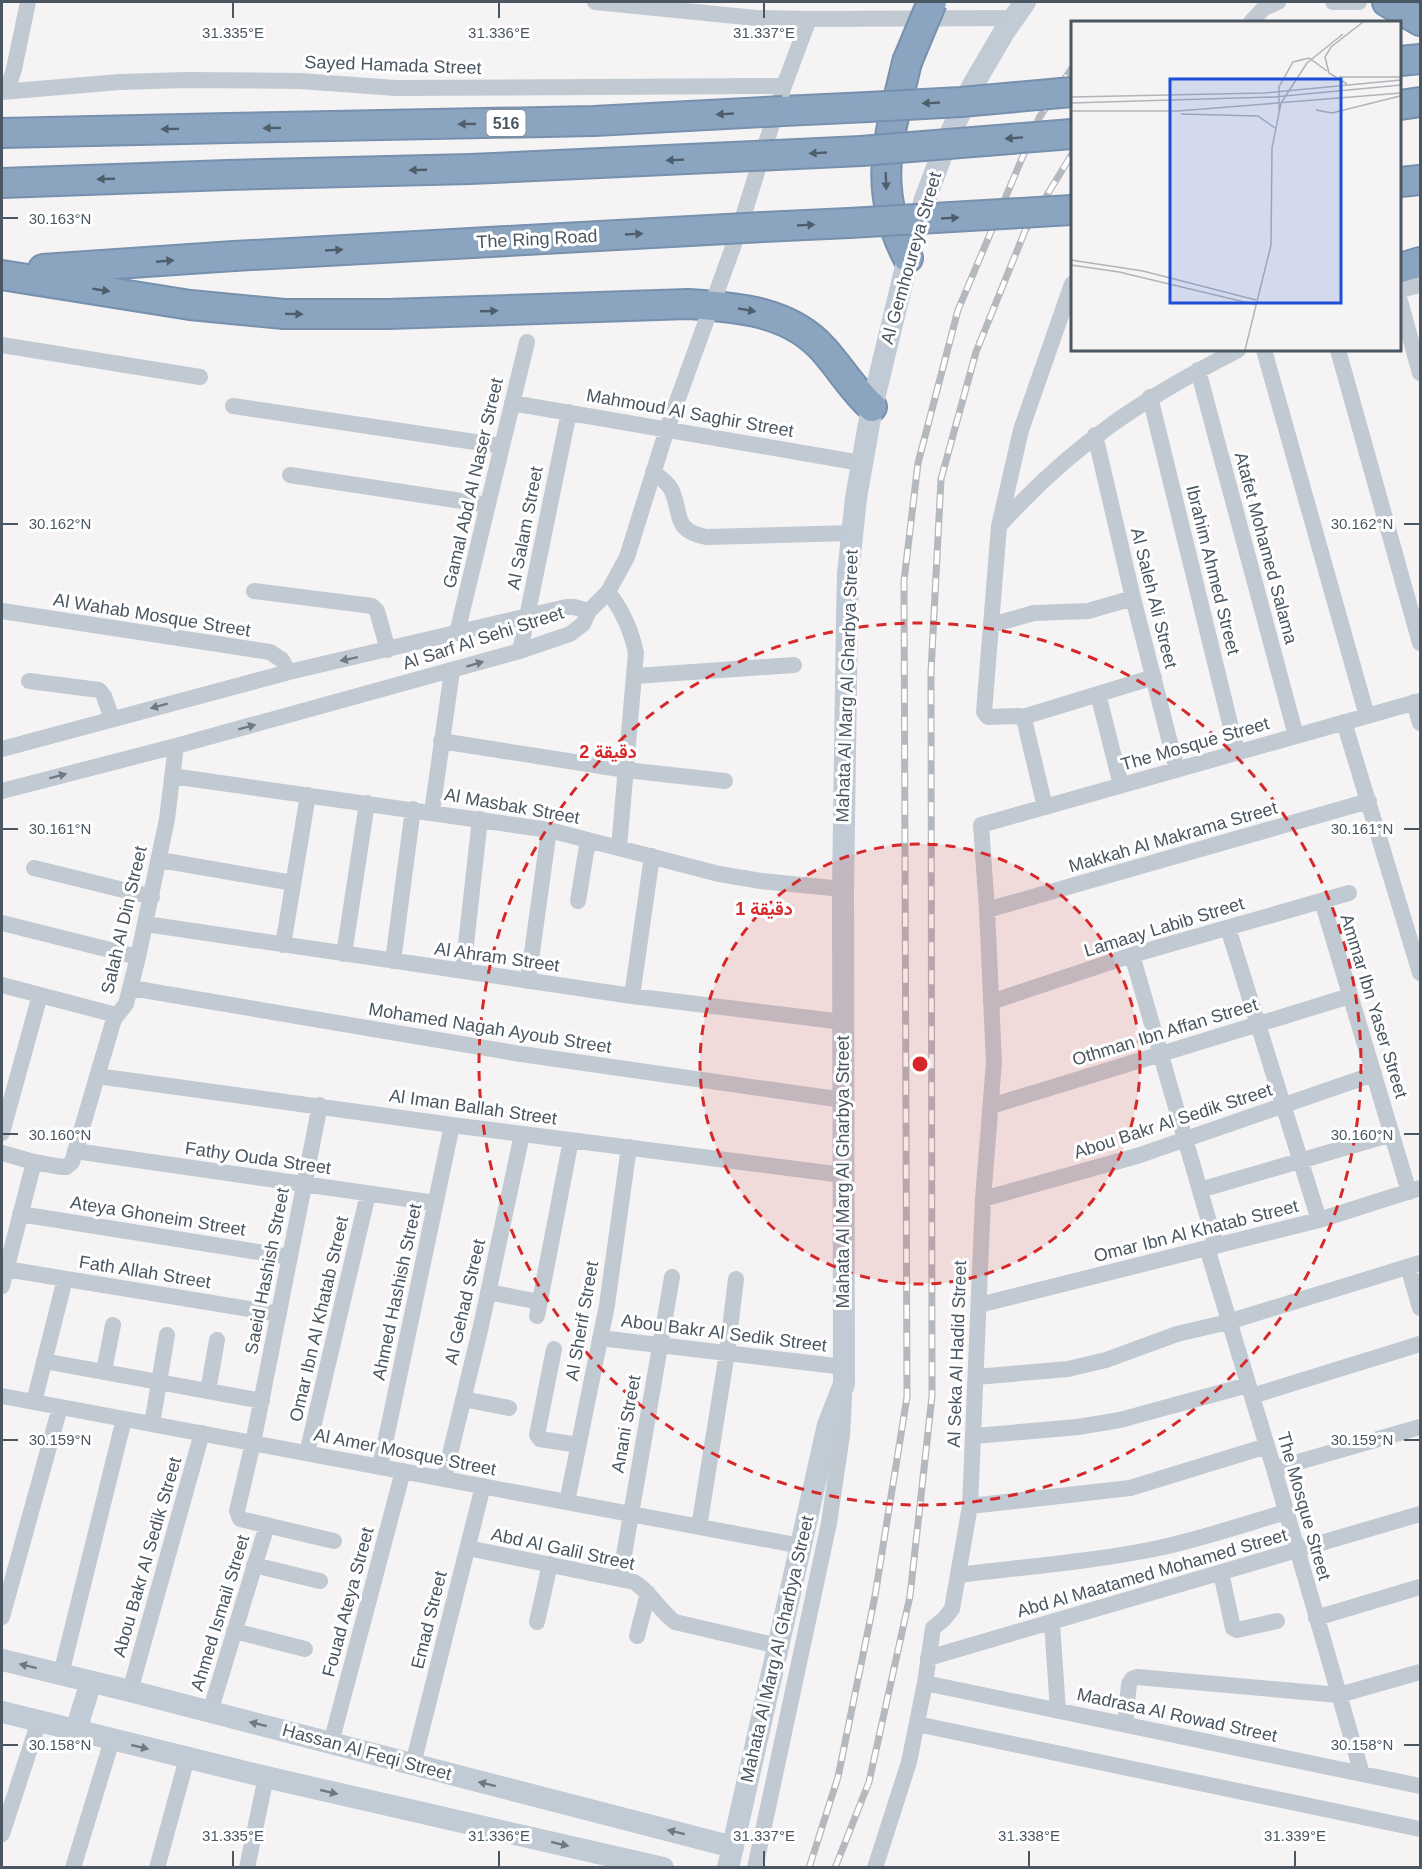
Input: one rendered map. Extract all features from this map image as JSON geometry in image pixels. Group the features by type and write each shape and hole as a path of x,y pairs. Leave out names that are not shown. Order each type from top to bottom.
{"highway":[{"path":"908,258 891,220 885,180 889,140 907,62 932,2"},
{"path":"1388,2 1420,21"},
{"path":"1401,61 1420,60"},
{"name":"516","path":"2,133 594,121 961,102 1071,92"},
{"path":"1401,105 1420,102"},
{"path":"2,183 596,164 861,151 1071,134"},
{"path":"1401,182 1420,180"},
{"name":"The Ring Road","path":"2,273 234,256 1071,210"},
{"path":"1401,268 1420,261"},
{"path":"2,273 190,304 284,314 388,314 688,304 758,312 780,319 801,330 823,349 856,392 872,407"}],"main road":[{"name":"Al Gemhoureya Street","path":"861,463 908,258 925,199 947,141 973,85 1020,10"},
{"name":"Mahata Al Marg Al Gharbya Street","path":"730,1857 828,1425 844,1375 843,889 847,616 852,533 861,463"},
{"name":"Hassan Al Feqi Street","path":"2,1660 413,1764 730,1857"},
{"path":"76,1730 91,1682"},
{"path":"2,1712 266,1778 663,1868"}],"street":[{"path":"4,91 14,69 28,2"},
{"path":"595,2 756,18 809,19 1020,10"},
{"path":"1252,21 1264,8 1274,2"},
{"path":"1334,2 1359,2"},
{"path":"590,610 608,592 627,557 667,429 712,305 784,86 809,19"},
{"name":"Sayed Hamada Street","path":"4,91 119,82 185,80 300,81 396,88 784,86"},
{"path":"1401,290 1420,285"},
{"path":"1071,287 1022,430 999,526 985,715 988,717 1023,717 1154,677"},
{"path":"1401,305 1420,373"},
{"name":"Gamal Abd Al Naser Street","path":"457,633 527,342"},
{"path":"2,345 200,377"},
{"path":"999,526 1048,475 1095,435 1150,397 1234,351"},
{"path":"1264,351 1367,716"},
{"path":"1338,351 1420,643"},
{"name":"Atafet Mohamed Salama","path":"1198,370 1296,736"},
{"name":"Ibrahim Ahmed Street","path":"1150,397 1237,753"},
{"name":"Mahmoud Al Saghir Street","path":"512,403 861,463"},
{"path":"233,406 502,446"},
{"name":"Al Salam Street","path":"520,651 568,412"},
{"name":"Al Saleh Ali Street","path":"1095,435 1133,598 1177,770"},
{"path":"653,472 661,477 671,490 676,512 682,524 697,535 706,537 852,533"},
{"path":"290,475 488,506"},
{"path":"254,591 372,606 377,610 388,650"},
{"path":"608,592 622,610 632,633 636,653 619,848"},
{"path":"992,625 1034,613 1088,611 1133,598"},
{"name":"Al Sarf Al Sehi Street","path":"2,749 289,672 566,607 590,610 583,624 570,634 520,651 176,746 2,791"},
{"name":"Al Wahab Mosque Street","path":"2,611 270,652 282,660 289,672"},
{"path":"635,676 794,665"},
{"path":"432,812 452,671"},
{"path":"29,681 99,690 104,696 112,719"},
{"path":"1098,694 1121,785"},
{"path":"1417,702 1420,723"},
{"name":"The Mosque Street","path":"981,825 1417,702"},
{"path":"1023,717 1045,807"},
{"path":"1344,722 1420,973"},
{"path":"441,741 626,770 725,781"},
{"name":"Salah Al Din Street","path":"75,1151 116,1015 124,1009 131,988 160,860 176,746"},
{"name":"Al Masbak Street","path":"172,776 549,830 719,874 761,881 843,889"},
{"path":"283,945 308,795"},
{"name":"Makkah Al Makrama Street","path":"987,910 1369,801"},
{"path":"344,954 367,803"},
{"path":"393,961 412,809"},
{"path":"463,971 480,819"},
{"name":"Al Seka Al Hadid Street","path":"875,1868 898,1801 917,1724 933,1629 952,1609 970,1506 983,1200 994,1062 981,825"},
{"path":"528,981 549,830"},
{"path":"578,901 588,840"},
{"path":"632,996 652,856"},
{"path":"160,860 293,883"},
{"path":"34,868 152,897"},
{"name":"Lamaay Labib Street","path":"991,1002 1132,955 1349,893"},
{"name":"Ammar Ibn Yaser Street","path":"1322,901 1392,1134 1415,1190"},
{"path":"2,923 138,957"},
{"name":"Al Ahram Street","path":"146,924 632,996 843,1022"},
{"path":"1228,928 1319,1220"},
{"name":"The Mosque Street","path":"1132,955 1200,1190 1228,1322 1274,1469 1362,1774"},
{"path":"2,985 116,1015"},
{"name":"Mohamed Nagah Ayoub Street","path":"131,988 521,1054 843,1100"},
{"path":"2,1133 40,995"},
{"name":"Othman Ibn Affan Street","path":"992,1106 1350,996"},
{"name":"Abou Bakr Al Sedik Street","path":"983,1200 1137,1155 1374,1074"},
{"name":"Al Iman Ballah Street","path":"97,1076 452,1125 843,1175"},
{"name":"Saeid Hashish Street","path":"267,1525 240,1519 237,1511 262,1401 320,1106"},
{"name":"Ahmed Hashish Street","path":"380,1467 452,1125"},
{"name":"Al Gehad Street","path":"444,1479 522,1134"},
{"path":"1200,1190 1392,1134"},
{"path":"488,1292 538,1309 572,1140"},
{"name":"Al Sherif Street","path":"567,1502 607,1305 629,1147"},
{"path":"2,1153 34,1162 66,1167 72,1162 75,1151"},
{"name":"Fathy Ouda Street","path":"75,1151 435,1203"},
{"path":"2,1286 13,1222 34,1162"},
{"name":"Omar Ibn Al Khatab Street","path":"979,1305 1319,1220 1415,1190"},
{"name":"Omar Ibn Al Khatab Street","path":"308,1453 368,1194"},
{"name":"Ateya Ghoneim Street","path":"13,1222 290,1257"},
{"path":"976,1377 1068,1369 1106,1360 1177,1334 1228,1322 1414,1265 1420,1308"},
{"name":"Fath Allah Street","path":"6,1269 279,1314"},
{"name":"Anani Street","path":"620,1578 672,1277"},
{"path":"34,1402 65,1279"},
{"path":"699,1527 727,1353 736,1280"},
{"path":"104,1371 113,1325"},
{"path":"152,1424 166,1335"},
{"name":"Abou Bakr Al Sedik Street","path":"600,1338 727,1353 844,1375"},
{"path":"208,1391 217,1340"},
{"path":"974,1436 1078,1427 1120,1420 1250,1391 1420,1344"},
{"path":"554,1349 537,1435 540,1438 578,1445"},
{"path":"45,1361 262,1401"},
{"path":"756,1867 829,1523 842,1435 844,1375"},
{"name":"Al Amer Mosque Street","path":"2,1396 801,1546"},
{"path":"463,1399 509,1408"},
{"path":"2,1617 60,1407"},
{"path":"61,1674 124,1419"},
{"path":"1274,1469 1420,1426"},
{"name":"Abou Bakr Al Sedik Street","path":"130,1691 202,1433"},
{"path":"970,1506 1130,1488 1267,1446"},
{"name":"Fouad Ateya Street","path":"330,1743 403,1471"},
{"name":"Emad Street","path":"413,1764 483,1486"},
{"path":"958,1575 1112,1556 1155,1548 1286,1512"},
{"name":"Abd Al Maatamed Mohamed Street","path":"928,1658 1420,1514"},
{"path":"267,1525 334,1541"},
{"name":"Ahmed Ismail Street","path":"210,1712 267,1525"},
{"name":"Abd Al Galil Street","path":"468,1548 620,1578 634,1582 648,1593"},
{"path":"537,1622 550,1564"},
{"path":"254,1565 320,1581"},
{"path":"1221,1573 1233,1628 1237,1630 1277,1621"},
{"path":"1316,1618 1420,1587"},
{"path":"648,1593 666,1616 675,1622 778,1646"},
{"path":"637,1635 648,1593"},
{"path":"1052,1623 1058,1711"},
{"path":"234,1631 305,1649"},
{"path":"1125,1724 1129,1684 1137,1677 1339,1695 1420,1676"},
{"name":"Madrasa Al Rowad Street","path":"925,1683 1420,1786"},
{"path":"2,1834 39,1721"},
{"path":"917,1724 1420,1829"},
{"path":"73,1868 112,1740"},
{"path":"157,1868 187,1758"},
{"path":"247,1868 266,1778"}],"railway":[{"path":"809,1868 838,1777 875,1596 907,1397 904,581 918,463 958,310 1039,118 1071,70"},
{"path":"835,1868 869,1782 910,1596 932,1396 931,672 941,479 976,352 1025,231 1071,156"}]}
